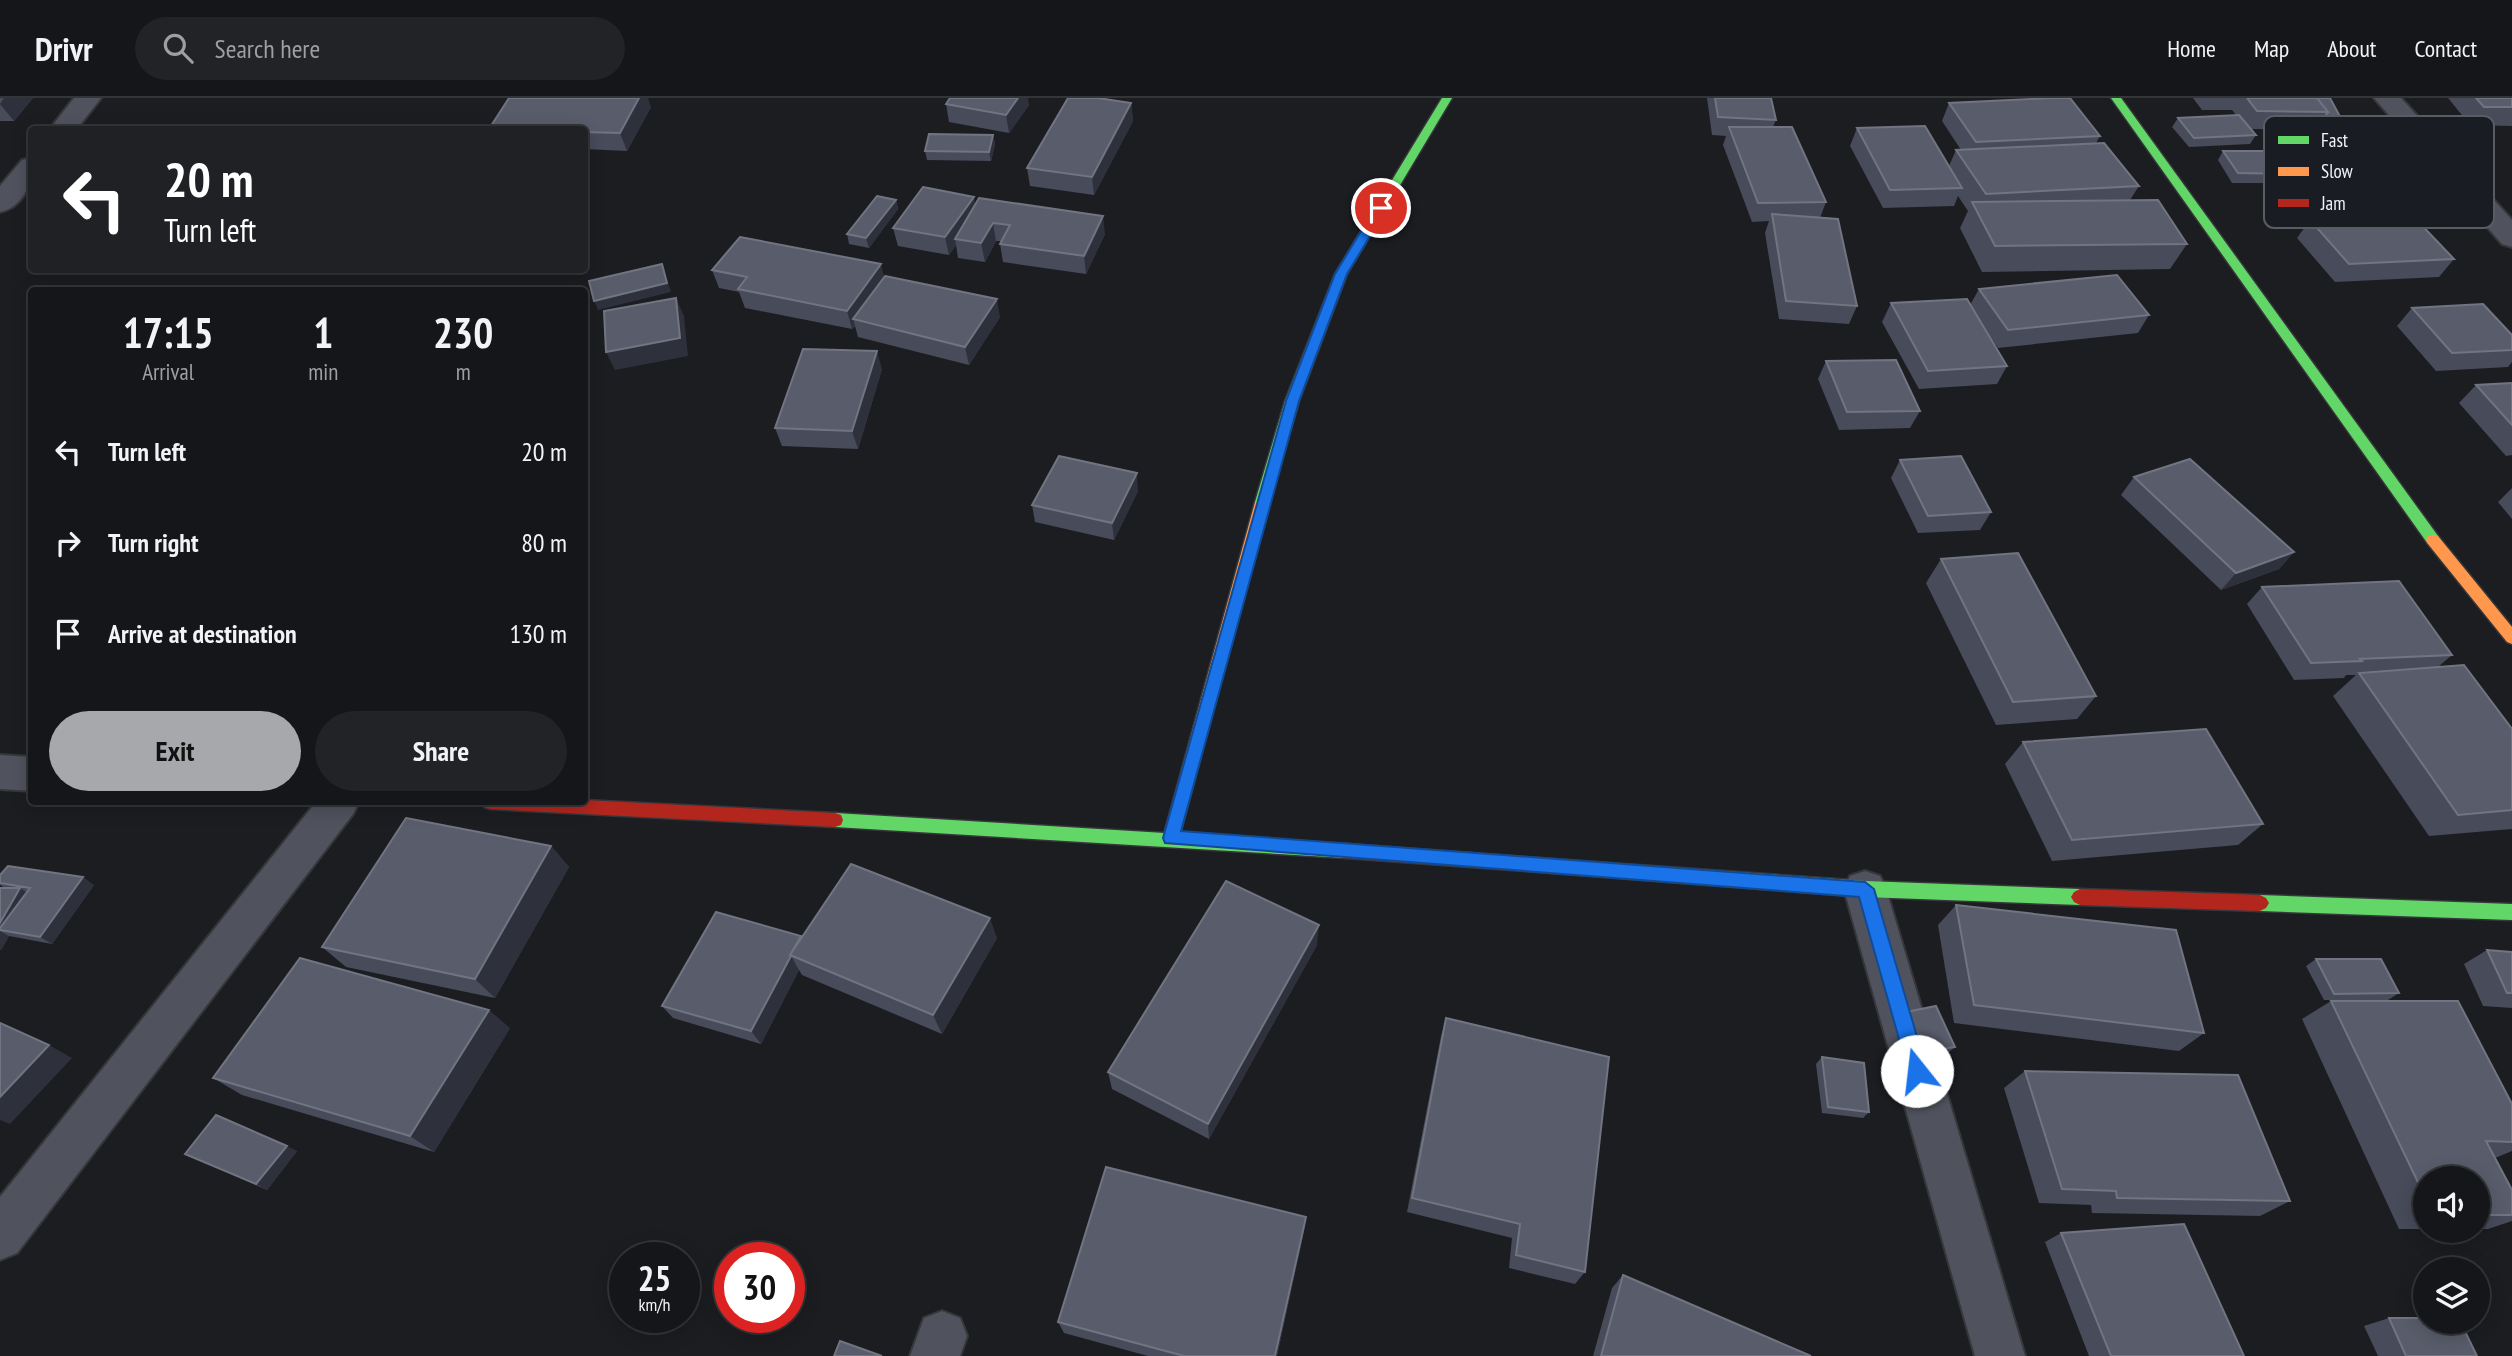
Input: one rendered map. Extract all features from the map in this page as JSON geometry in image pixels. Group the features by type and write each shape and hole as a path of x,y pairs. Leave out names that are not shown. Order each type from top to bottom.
{"street":[{"path":"65,126 88,98"},
{"path":"1171,838 1251,542 1309,355 1341,274 1447,98"},
{"path":"2116,98 2419,523 2512,638"},
{"path":"2387,98 2403,116"},
{"path":"0,204 28,171"},
{"path":"2494,218 2512,238"},
{"path":"0,772 28,774"},
{"path":"0,1236 338,805"},
{"path":"547,805 1171,838 1865,889 2512,912"},
{"path":"1865,889 2000,1356"}],"building":[{"path":"509,98 639,98 620,133 588,132 588,126 491,126"},
{"path":"950,98 1018,98 1006,115 946,104"},
{"path":"1068,98 1098,98 1131,103 1092,177 1027,168"},
{"path":"1715,98 1771,98 1776,120 1718,117"},
{"path":"2070,98 2100,136 1976,142 1949,103"},
{"path":"2247,98 2317,98 2328,112 2257,111"},
{"path":"2317,98 2330,98 2340,116 2325,116 2328,112"},
{"path":"2476,98 2512,98 2512,107 2484,107"},
{"path":"2239,115 2256,135 2194,138 2178,118"},
{"path":"1925,126 1962,188 1890,190 1857,128"},
{"path":"1729,127 1792,127 1826,202 1758,203"},
{"path":"929,134 993,135 989,152 925,151"},
{"path":"2104,143 2139,186 1986,194 1956,150"},
{"path":"2223,151 2264,151 2264,174 2238,173"},
{"path":"923,187 974,197 945,237 893,228"},
{"path":"877,196 896,200 866,238 847,234"},
{"path":"979,198 1103,216 1084,256 1000,244 1010,225 993,223 981,243 955,239"},
{"path":"2158,200 2187,244 1995,246 1972,202"},
{"path":"1772,214 1838,219 1857,306 1786,301"},
{"path":"2317,228 2424,228 2454,259 2349,264"},
{"path":"740,237 881,264 847,311 738,289 747,277 712,270"},
{"path":"662,264 667,283 594,301 589,281"},
{"path":"2117,275 2149,315 2008,330 1979,289"},
{"path":"885,276 997,299 965,347 853,319"},
{"path":"676,298 680,338 606,352 604,311"},
{"path":"1967,299 2007,366 1928,371 1891,303"},
{"path":"2483,304 2512,335 2512,350 2452,353 2412,308"},
{"path":"803,349 877,351 852,431 775,428"},
{"path":"1896,360 1920,411 1847,412 1826,361"},
{"path":"2512,383 2512,425 2476,385"},
{"path":"1059,456 1137,473 1112,523 1032,505"},
{"path":"1961,456 1991,512 1928,516 1900,460"},
{"path":"2190,459 2294,552 2236,573 2134,477"},
{"path":"2018,553 2096,696 2013,702 1941,559"},
{"path":"2399,581 2452,655 2311,663 2262,587"},
{"path":"2464,665 2512,729 2512,810 2458,815 2359,673"},
{"path":"2206,729 2263,824 2072,840 2023,742"},
{"path":"406,818 551,846 475,979 322,947"},
{"path":"851,864 990,918 933,1015 790,955"},
{"path":"8,866 83,877 40,937 0,930 30,888 0,883 0,875"},
{"path":"1226,881 1319,925 1208,1124 1108,1072"},
{"path":"0,888 20,888 0,923"},
{"path":"1956,905 2176,930 2204,1033 1974,1005"},
{"path":"716,912 801,936 751,1031 662,1006"},
{"path":"2487,950 2512,952 2512,993 2507,993"},
{"path":"300,958 489,1010 410,1136 213,1078"},
{"path":"2316,959 2381,959 2399,993 2334,994"},
{"path":"2331,1001 2458,1001 2512,1104 2512,1142 2486,1141 2512,1190 2512,1215 2490,1215 2490,1166 2413,1166 2413,1172"},
{"path":"1936,1006 1955,1047 1925,1052 1906,1012"},
{"path":"1446,1018 1609,1057 1585,1272 1516,1255 1520,1224 1412,1198"},
{"path":"0,1023 49,1045 0,1097"},
{"path":"1822,1057 1864,1063 1869,1112 1828,1107"},
{"path":"2025,1071 2238,1075 2290,1201 2117,1198 2116,1191 2062,1189"},
{"path":"216,1115 287,1146 256,1184 185,1154"},
{"path":"1106,1167 1306,1217 1275,1356 1184,1356 1058,1322"},
{"path":"2184,1224 2244,1356 2111,1356 2061,1233"},
{"path":"1623,1275 1811,1356 1601,1356"},
{"path":"2389,1318 2413,1318 2413,1334 2466,1334 2477,1356 2406,1356"},
{"path":"840,1341 882,1356 834,1356"}],"traffic: fast":[{"path":"1262,502 1292,401 1341,274 1447,98"},
{"path":"2116,98 2433,540"},
{"path":"835,820 1346,851"},
{"path":"1552,866 1865,889 2080,897"},
{"path":"2260,903 2512,912"}],"traffic: slow":[{"path":"1171,838 1262,502"},
{"path":"2433,540 2512,638"}],"traffic: jam":[{"path":"548,805 835,820"},
{"path":"1346,851 1552,866"},
{"path":"2080,897 2260,903"}],"route":[{"path":"1381,208 1341,274 1292,401 1247,555 1171,838 1865,889 1917,1071"}]}
